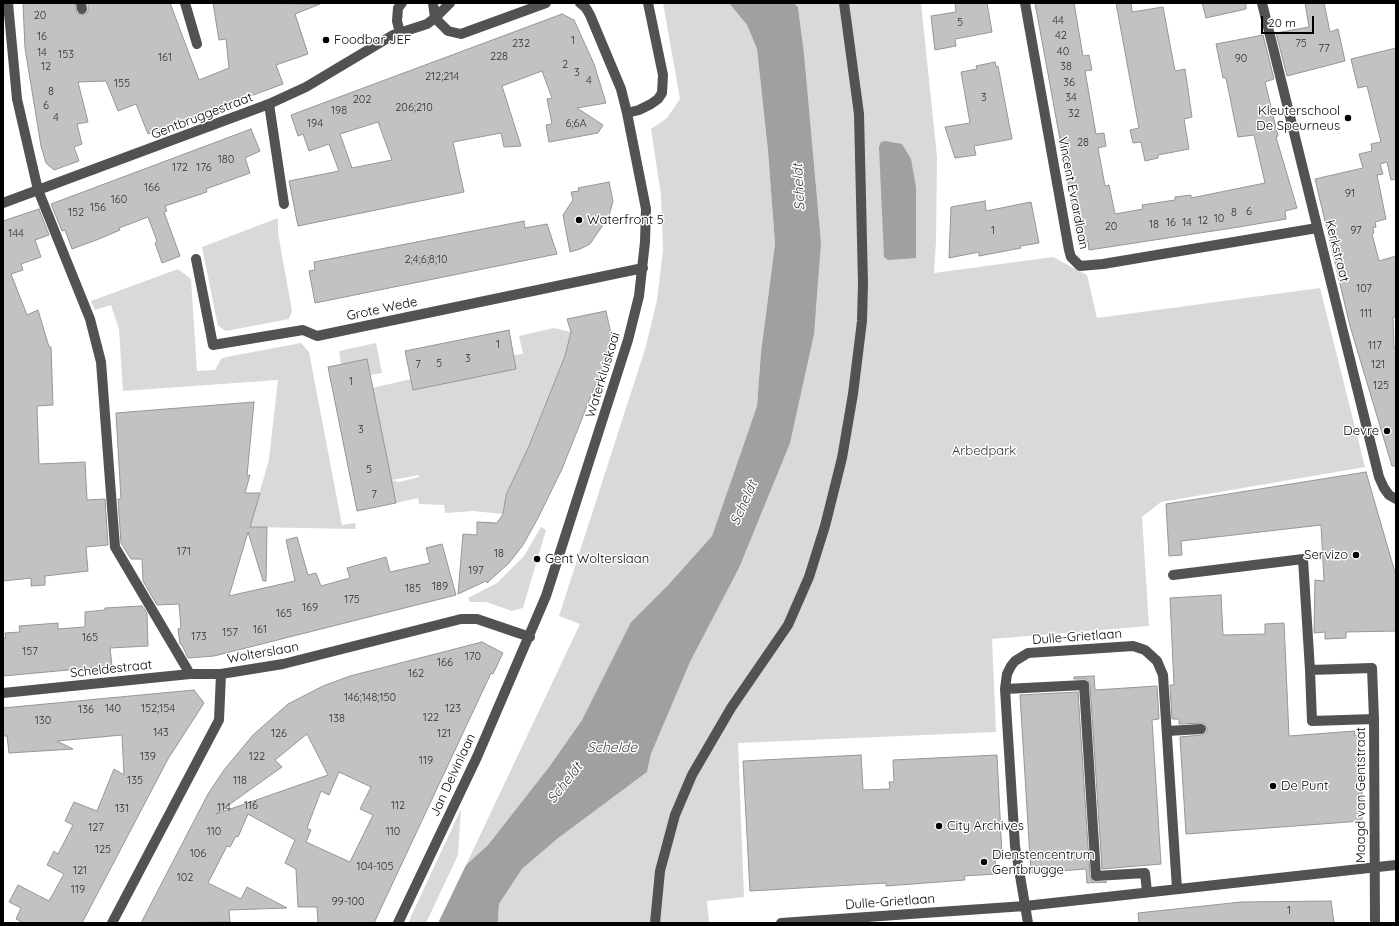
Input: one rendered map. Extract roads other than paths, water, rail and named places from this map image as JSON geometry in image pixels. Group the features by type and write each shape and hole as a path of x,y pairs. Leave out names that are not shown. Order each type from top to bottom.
{"street":[{"path":"8,3 6,22 17,99 38,190 90,318 102,362 115,547 190,674"},
{"path":"185,3 197,44"},
{"path":"400,33 397,21 398,8 402,3"},
{"path":"433,3 436,18 448,31 461,34 546,3"},
{"name":"Gentbruggestraat","path":"3,203 269,104 306,87 393,35 427,24 436,18 450,3"},
{"name":"Waterkluiskaai","path":"530,636 546,596 626,348 639,296 643,268 646,208 627,112 621,89 590,14 580,3"},
{"path":"627,112 639,110 652,104 658,100 662,93 663,75 648,3"},
{"path":"655,923 660,871 675,815 692,775 731,708 788,625 810,577 825,526 842,458 853,394 862,321 863,283 859,114 844,3"},
{"name":"Vincent Evrardlaan","path":"1025,3 1069,250 1072,257 1080,266 1104,264 1317,228"},
{"name":"Kerkstraat","path":"1262,3 1379,477 1384,488 1396,499"},
{"path":"269,104 284,204"},
{"name":"Grote Wede","path":"196,259 213,345 303,330 317,336 643,268"},
{"path":"1173,575 1304,559 1312,721 1374,719"},
{"name":"Wolterslaan","path":"112,923 219,720 221,674 283,664 461,619 477,619 530,636"},
{"name":"Jan Delvinlaan","path":"398,923 477,757 530,636"},
{"name":"Dulle-Grietlaan","path":"1025,906 1015,846 1005,689 1007,674 1011,666 1015,661 1028,653 1127,646 1138,647 1153,656 1161,667 1176,889"},
{"name":"Maagd van Gentstraat","path":"1310,670 1372,668 1374,719 1375,923"},
{"name":"Scheldestraat","path":"3,693 190,674 221,674"},
{"path":"1005,689 1084,685 1096,876 1145,872 1147,892"},
{"path":"1166,731 1200,729"},
{"name":"Dulle-Grietlaan","path":"781,923 1025,906 1374,867 1396,866"},
{"path":"1025,906 1028,923"}],"water":[{"name":"Schelde","path":"729,3 794,3 798,7 804,53 821,242 814,334 790,443 739,568 690,662 651,754 647,772 557,839 522,869 499,904 498,923 438,923 466,865 488,845 549,767 582,720 631,622 669,584 712,536 757,406 761,352 775,244 768,151 757,49 747,25"},
{"path":"885,141 902,144 911,159 916,187 916,258 888,260 884,257 879,147 881,142"}],"place":[{"name":"Foodbar JEF","path":"326,40"},
{"name":"Kleuterschool De Speurneus","path":"1348,118"},
{"name":"Waterfront 5","path":"579,220"},
{"name":"Devre","path":"1387,431"},
{"name":"Servizo","path":"1356,555"},
{"name":"Gent Wolterslaan","path":"537,559"},
{"name":"De Punt","path":"1273,786"},
{"name":"City Archives","path":"939,826"},
{"name":"Dienstencentrum Gentbrugge","path":"984,862"}],"water label":[{"name":"Scheldt","path":"799,187"},
{"name":"Scheldt","path":"744,503"},
{"name":"Scheldt","path":"565,783"}],"park label":[{"name":"Arbedpark","path":"984,451"}]}
